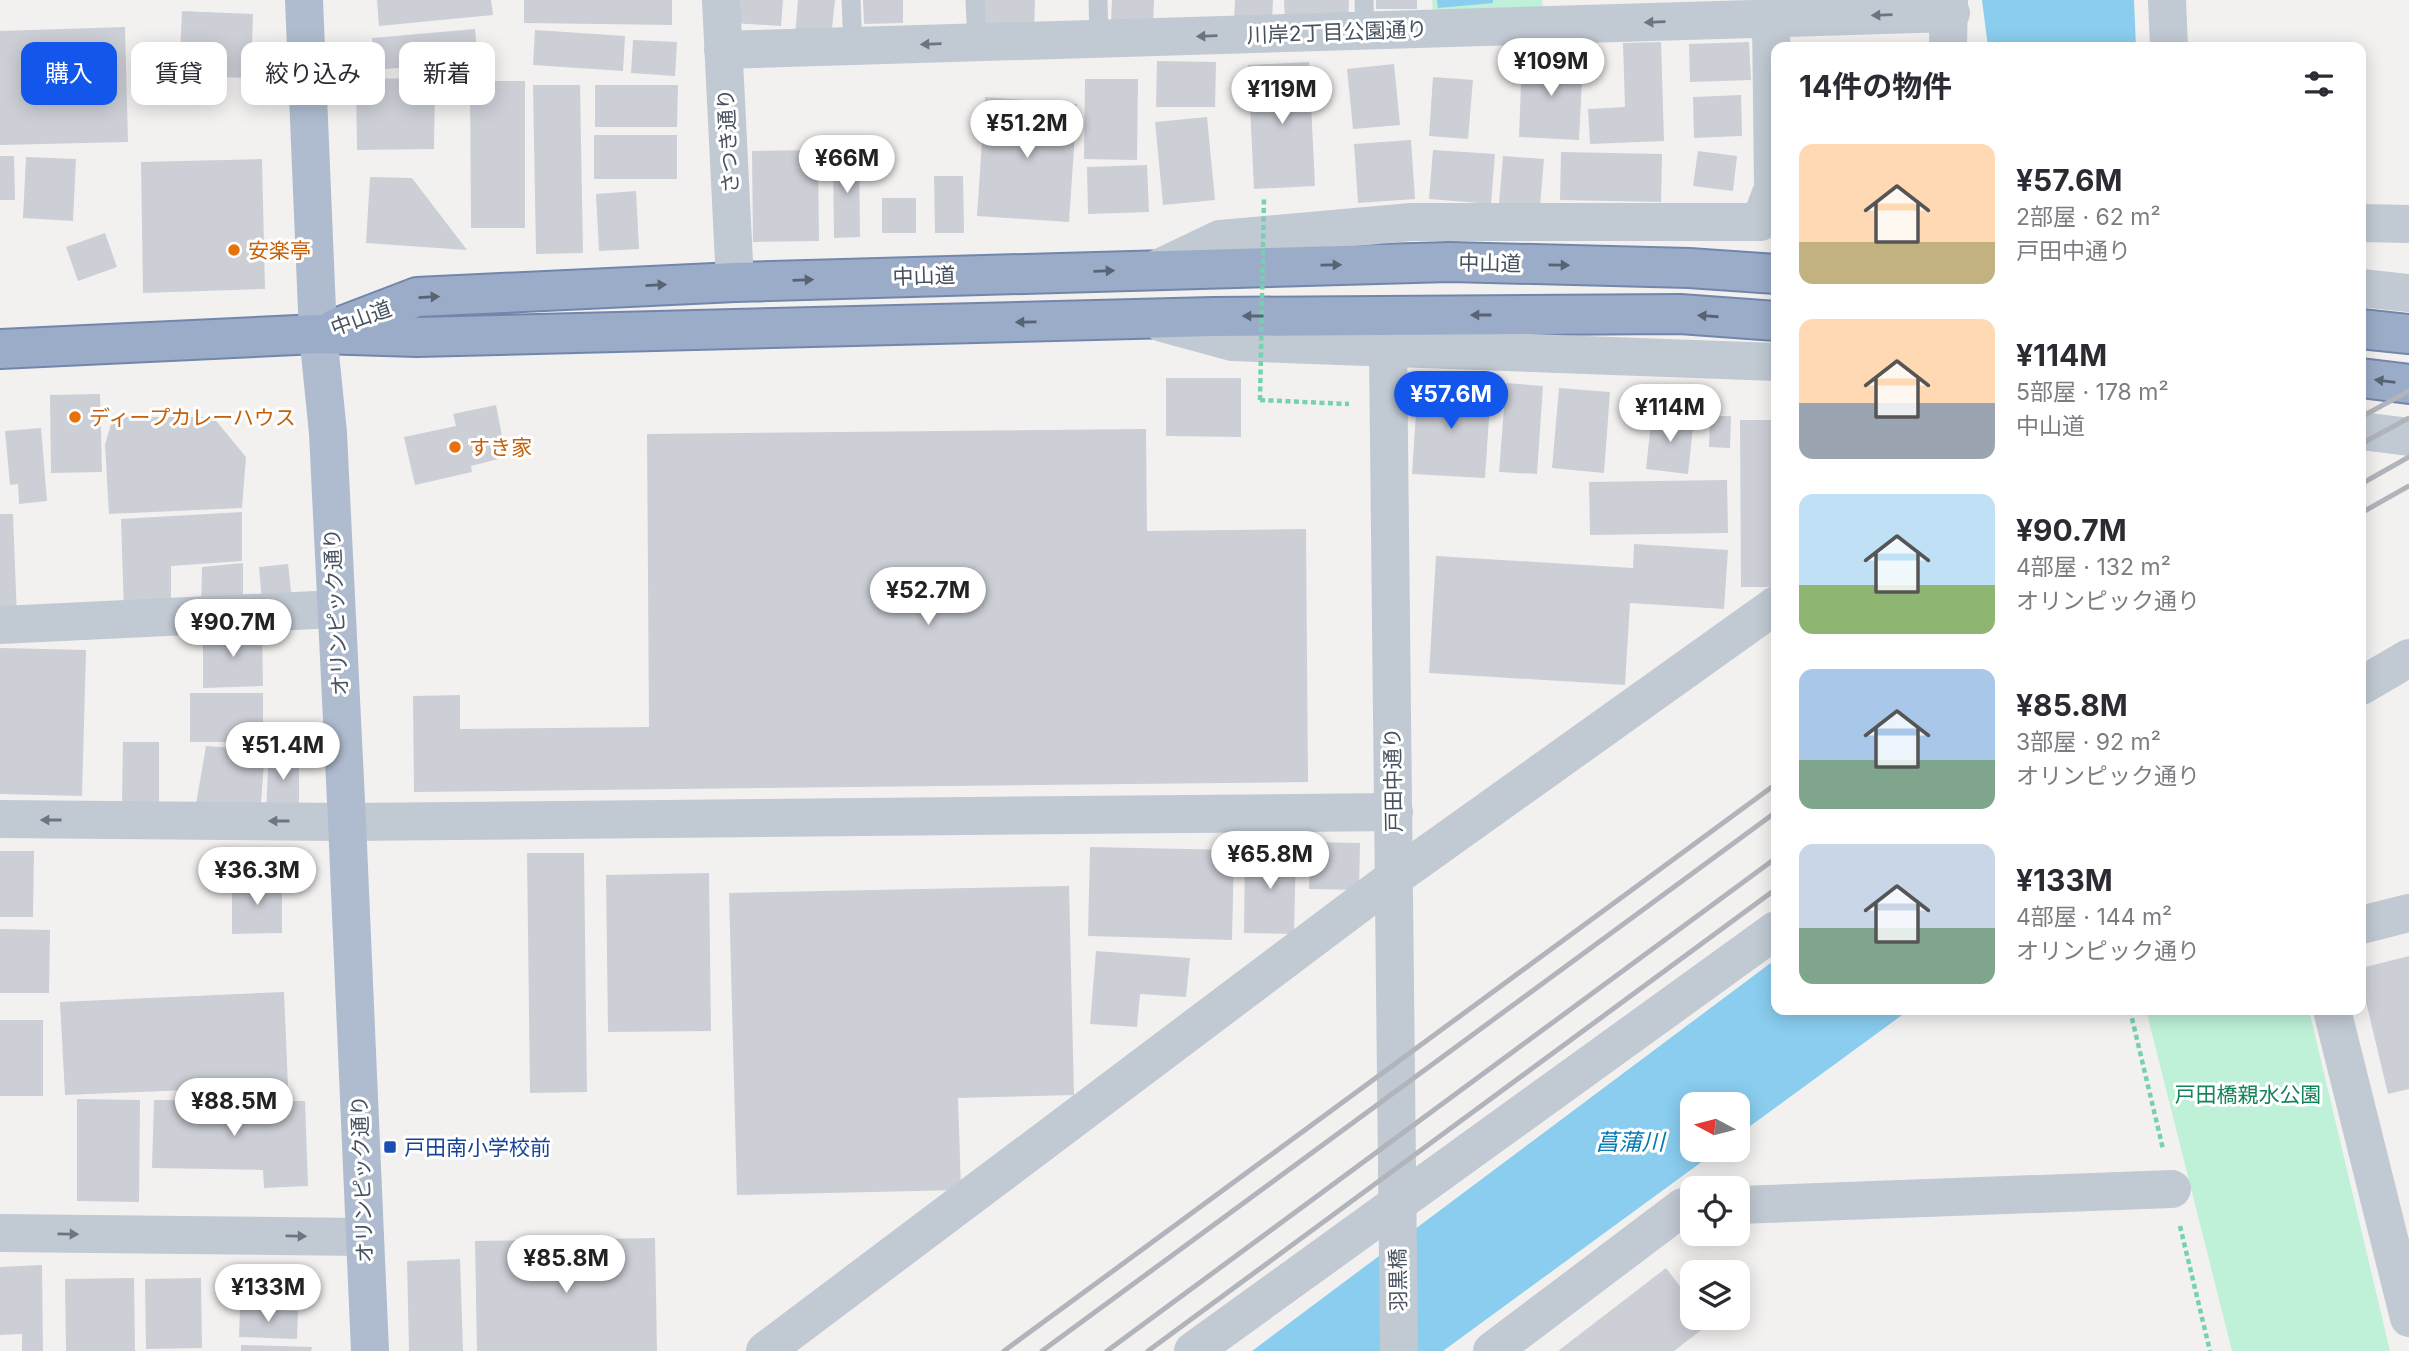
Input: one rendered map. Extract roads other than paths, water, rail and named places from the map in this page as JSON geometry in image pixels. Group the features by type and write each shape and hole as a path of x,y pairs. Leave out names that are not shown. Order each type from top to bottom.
{"highway":[{"name":"中山道","path":"318,334 418,297 735,282 1450,262 1689,268 1771,274"},
{"name":"中山道","path":"318,334 417,337 1145,319 1680,314 1771,321"},
{"path":"2366,330 2409,334"},
{"path":"0,349 318,334"},
{"path":"2366,378 2409,384"}],"main road":[{"name":"オリンピック通り","path":"304,0 318,334 328,433 370,1351"}],"street":[{"name":"さつき通り","path":"720,0 735,282"},
{"path":"2167,0 2169,42"},
{"name":"川岸2丁目公園通り","path":"723,50 1099,39 1364,15 1949,20"},
{"path":"1771,18 1771,42"},
{"path":"1157,269 1220,239 1411,222 1770,212"},
{"path":"2366,223 2409,224"},
{"path":"2366,289 2409,293"},
{"path":"1145,319 1232,342 1388,350 1771,362"},
{"name":"戸田中通り","path":"1388,350 1396,1207"},
{"path":"2366,431 2409,437"},
{"path":"0,625 336,609"},
{"path":"765,1351 1395,877 1771,609"},
{"path":"2366,682 2409,658"},
{"path":"0,819 347,822 1394,812"},
{"path":"2366,924 2409,913"},
{"path":"1192,1351 1396,1207 1771,934"},
{"path":"2333,1015 2409,1318"},
{"path":"1750,1205 2172,1189"},
{"name":"羽黒橋","path":"1396,1207 1399,1351"},
{"path":"1492,1351 1680,1209"},
{"path":"0,1233 364,1237"}],"lane":[{"path":"851,0 853,47"},
{"path":"975,0 977,43"},
{"path":"1098,0 1099,39"}],"water":[{"path":"1437,0 1493,0 1493,3 1438,8"},
{"path":"1982,0 2134,0 2136,42 1987,42"},
{"name":"菖蒲川","path":"1771,963 1771,1015 1902,1015 1750,1126 1750,1092 1680,1092 1680,1162 1702,1162 1443,1351 1252,1351"}],"railway":[{"path":"2366,414 2409,391"},
{"path":"2366,441 2409,418"},
{"path":"2366,481 2409,457"},
{"path":"2366,510 2409,486"},
{"path":"1004,1351 1771,788"},
{"path":"1042,1351 1771,816"},
{"path":"1107,1351 1771,862"},
{"path":"1148,1351 1771,893"}],"place":[{"name":"安楽亭","path":"234,250"},
{"name":"ディープカレーハウス","path":"75,417"},
{"name":"すき家","path":"455,447"},
{"name":"戸田南小学校前","path":"390,1147"}],"park label":[{"name":"戸田橋親水公園","path":"2248,1094"}]}
